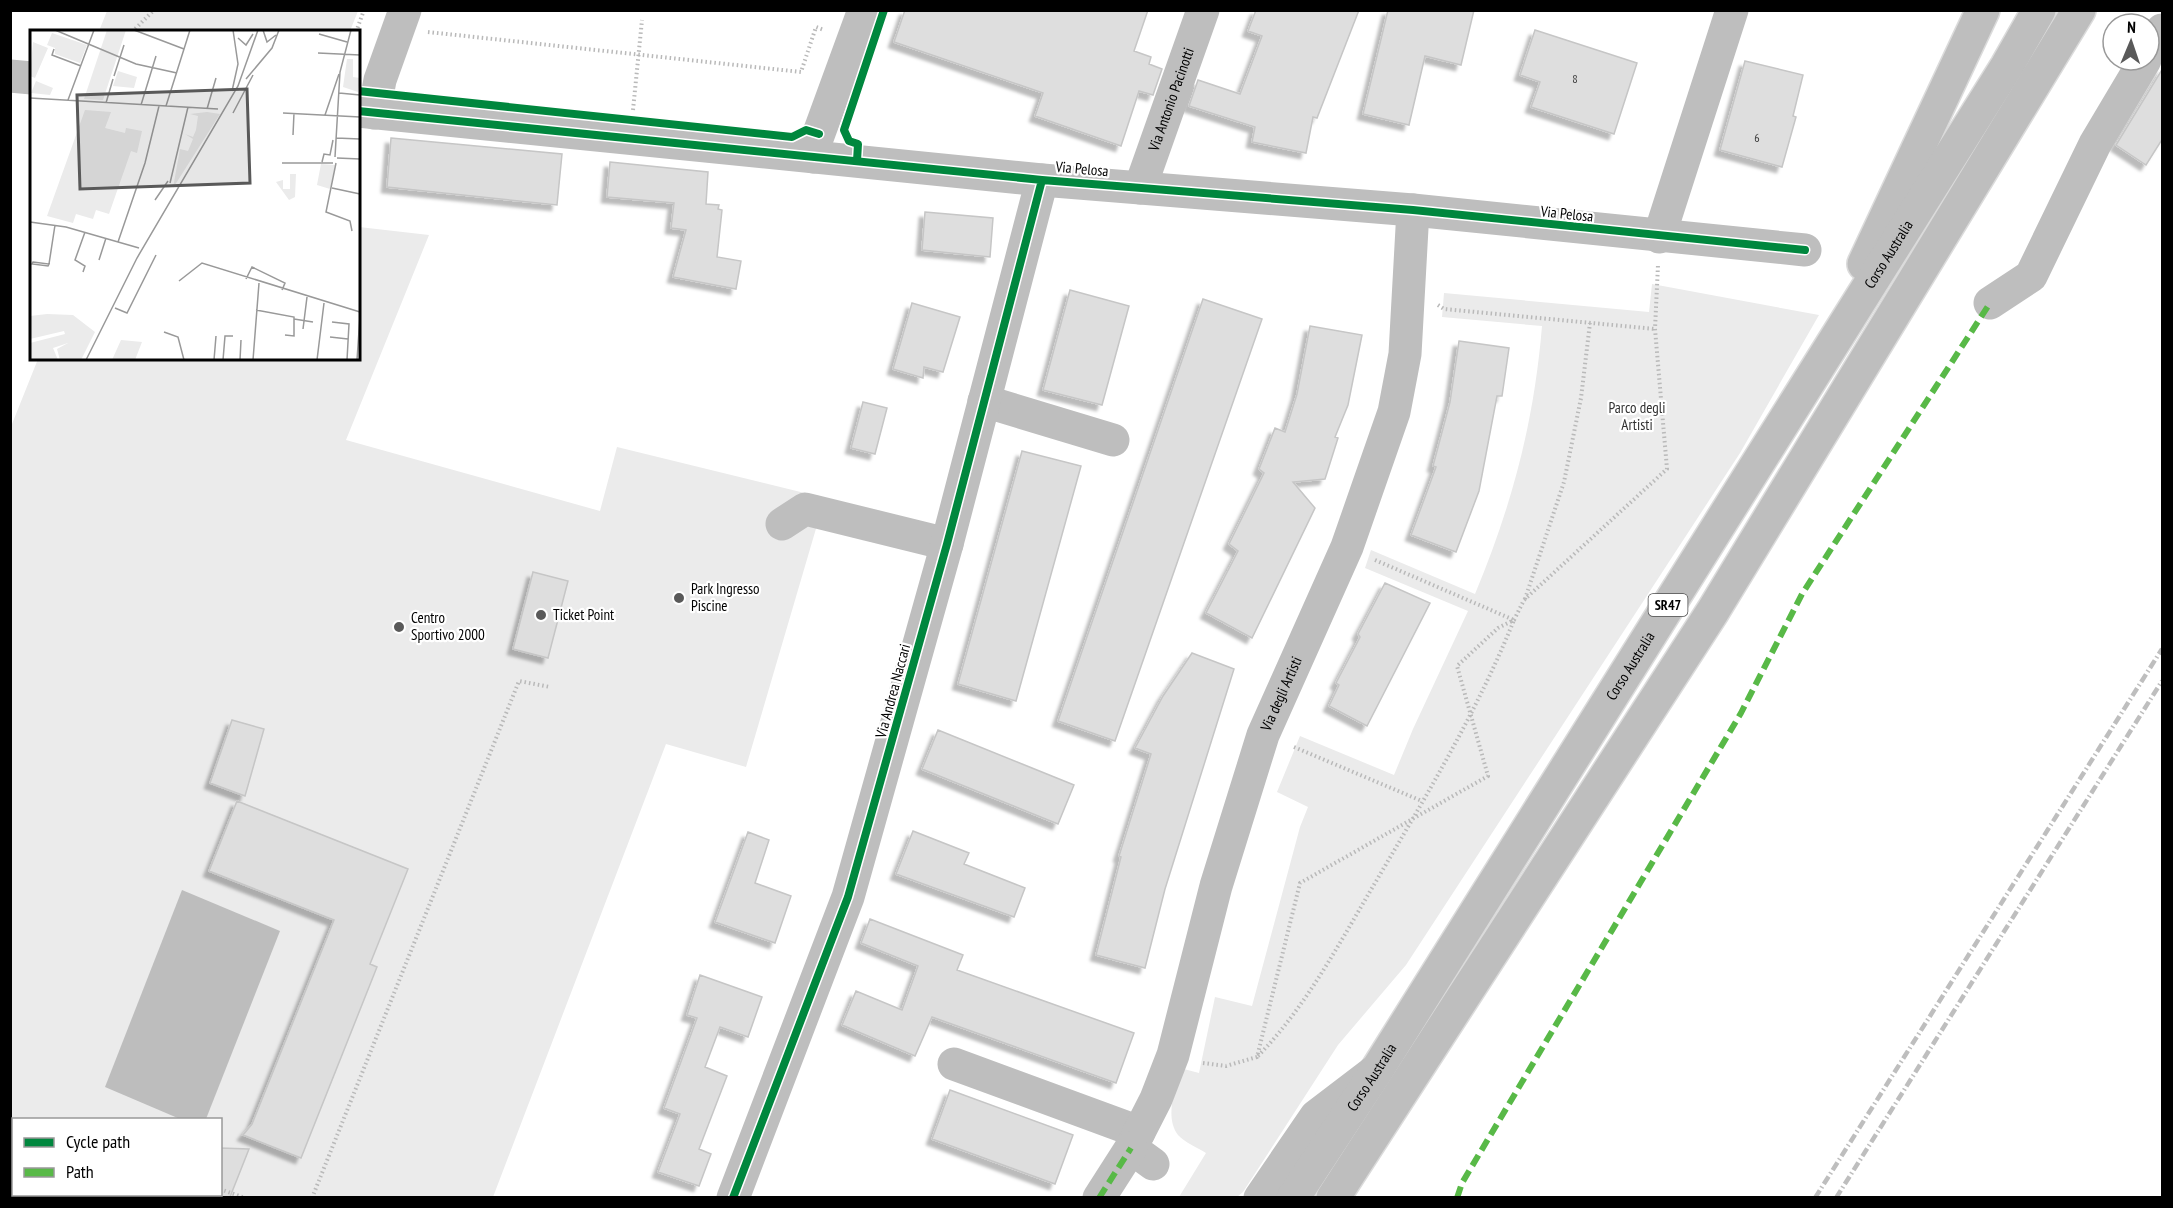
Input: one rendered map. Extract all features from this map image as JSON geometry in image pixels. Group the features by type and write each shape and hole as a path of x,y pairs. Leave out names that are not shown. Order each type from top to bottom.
{"main road":[{"path":"814,157 815,144 864,10"},
{"name":"Via Antonio Pacinotti","path":"1140,188 1203,10"},
{"path":"1659,237 1732,10"},
{"path":"1804,389 1983,10"},
{"name":"Corso Australia","path":"1293,1197 1377,1070 2007,66 2039,10"},
{"name":"SR47","path":"1333,1197 1713,611 2079,10"},
{"path":"366,112 380,80 415,21"},
{"path":"1990,303 2031,276 2095,144 2138,72"},
{"path":"10,76 30,78"},
{"name":"Via Pelosa","path":"366,112 1042,180 1413,210 1659,237 1805,250"},
{"name":"Via Andrea Naccari","path":"734,1197 848,897 947,544 1042,180"},
{"name":"Via degli Artisti","path":"1099,1197 1141,1148 1173,1055 1216,886 1263,735 1347,547 1394,412 1405,354 1413,210"},
{"path":"984,401 1113,440"},
{"path":"782,524 805,509 947,544"},
{"path":"954,1064 1141,1148"},
{"path":"1260,1197 1316,1116 1377,1070"}],"path":[{"path":"134,30 154,10"},
{"path":"357,30 364,10"},
{"path":"632,120 642,20"},
{"path":"415,21 639,56 801,72 816,27 853,42"},
{"path":"1524,600 1667,469 1654,329 1659,237"},
{"path":"1408,299 1430,300 1444,309 1654,329"},
{"path":"1201,1063 1226,1066 1257,1057 1276,1038 1340,943 1414,817 1470,713 1524,600 1564,482 1581,398 1590,323"},
{"path":"1347,547 1441,591 1514,620"},
{"path":"1257,1057 1300,883 1488,776 1457,666 1498,628 1514,620"},
{"path":"312,1197 519,681 550,687"},
{"path":"1294,747 1422,801"},
{"path":"222,1190 245,1197"}],"green space":[{"path":"107,10 358,11 350,30 99,30"},
{"name":"Centro Sportivo 2000","path":"360,227 429,235 346,440 600,511 617,447 825,498 746,767 666,744 493,1197 11,1197 10,429 38,360 360,360"},
{"name":"Parco degli Artisti","path":"1652,284 1819,315 1740,453 1406,965 1338,1045 1243,1192 1237,1197 1179,1197 1206,1153 1181,1138 1174,1128 1171,1111 1180,1068 1199,1073 1215,997 1252,1006 1300,827 1308,807 1277,792 1300,736 1394,775 1468,611 1365,568 1371,550 1475,594 1510,496 1527,430 1542,326 1442,317 1444,293 1649,312"}],"shaded area":[{"path":"182,890 280,931 206,1118 178,1118 105,1087"}],"building":[{"path":"905,10 1148,10 1134,51 1151,57 1149,64 1162,69 1153,95 1139,91 1121,146 1035,116 1043,93 894,42"},
{"path":"1256,10 1359,10 1317,118 1313,117 1306,153 1252,142 1255,127 1189,106 1198,80 1240,94 1262,36 1248,31"},
{"path":"1388,10 1474,10 1461,65 1425,56 1409,125 1363,114"},
{"path":"1535,30 1637,63 1614,134 1531,107 1540,82 1520,75"},
{"path":"1745,61 1803,75 1793,116 1796,117 1782,167 1720,150"},
{"path":"2163,68 2163,138 2146,165 2116,145"},
{"path":"391,138 562,154 557,205 387,187"},
{"path":"610,162 708,172 706,204 719,205 718,209 722,210 717,257 741,261 736,289 673,277 686,230 671,228 674,203 607,197"},
{"path":"925,212 993,218 990,257 922,250"},
{"path":"1070,290 1129,306 1102,405 1043,390"},
{"path":"1203,299 1262,319 1115,741 1058,721"},
{"path":"912,303 960,317 943,372 924,367 923,378 893,369"},
{"path":"1310,326 1362,335 1348,405 1335,437 1338,438 1325,479 1293,482 1315,508 1252,638 1206,613 1238,551 1229,544 1264,473 1259,469 1275,428 1285,432 1297,394"},
{"path":"1459,341 1509,348 1502,396 1497,396 1479,491 1456,552 1411,535 1436,467 1433,466 1450,402"},
{"path":"863,402 887,408 875,454 851,448"},
{"path":"1022,451 1081,466 1016,701 958,684"},
{"name":"Ticket Point","path":"533,572 568,581 548,658 513,649"},
{"path":"1385,583 1430,603 1367,726 1329,706 1339,685 1336,683 1360,637 1358,634"},
{"path":"1192,653 1234,669 1165,889 1145,968 1096,955 1121,857 1119,856 1151,754 1135,748 1163,696"},
{"path":"232,720 264,729 245,796 210,783"},
{"path":"938,730 1074,785 1058,824 922,769"},
{"path":"237,801 408,869 370,964 377,967 301,1158 243,1135 252,1124 334,920 209,871"},
{"path":"913,831 969,853 964,864 1025,888 1014,917 896,874"},
{"path":"748,832 769,840 755,883 791,896 775,943 715,922"},
{"path":"870,919 963,955 957,970 1134,1033 1116,1083 932,1017 915,1056 842,1025 856,991 902,1010 918,966 861,943"},
{"path":"700,975 762,997 748,1037 720,1027 705,1067 727,1076 699,1149 711,1154 699,1186 658,1172 680,1114 664,1108 697,1018 687,1015"},
{"path":"950,1090 1073,1135 1055,1184 932,1139"},
{"path":"222,1148 249,1149 230,1197 220,1197 222,1196"}],"railway":[{"path":"1815,1198 2162,649"},
{"path":"1836,1198 2162,681"}],"marked path":[{"path":"1457,1198 1462,1183 1741,713 1802,594 1990,303"},
{"path":"1099,1198 1131,1148"}],"cycle path":[{"path":"857,161 858,144 849,141 844,130 884,10"},
{"path":"360,91 792,137 806,130 819,134"},
{"path":"360,111 1042,180 1413,210 1805,250"},
{"path":"733,1198 848,897 947,544 1042,180"}],"place":[{"name":"Park Ingresso Piscine","path":"679,598"},
{"name":"Ticket Point","path":"541,615"},
{"name":"Centro Sportivo 2000","path":"399,627"}]}
